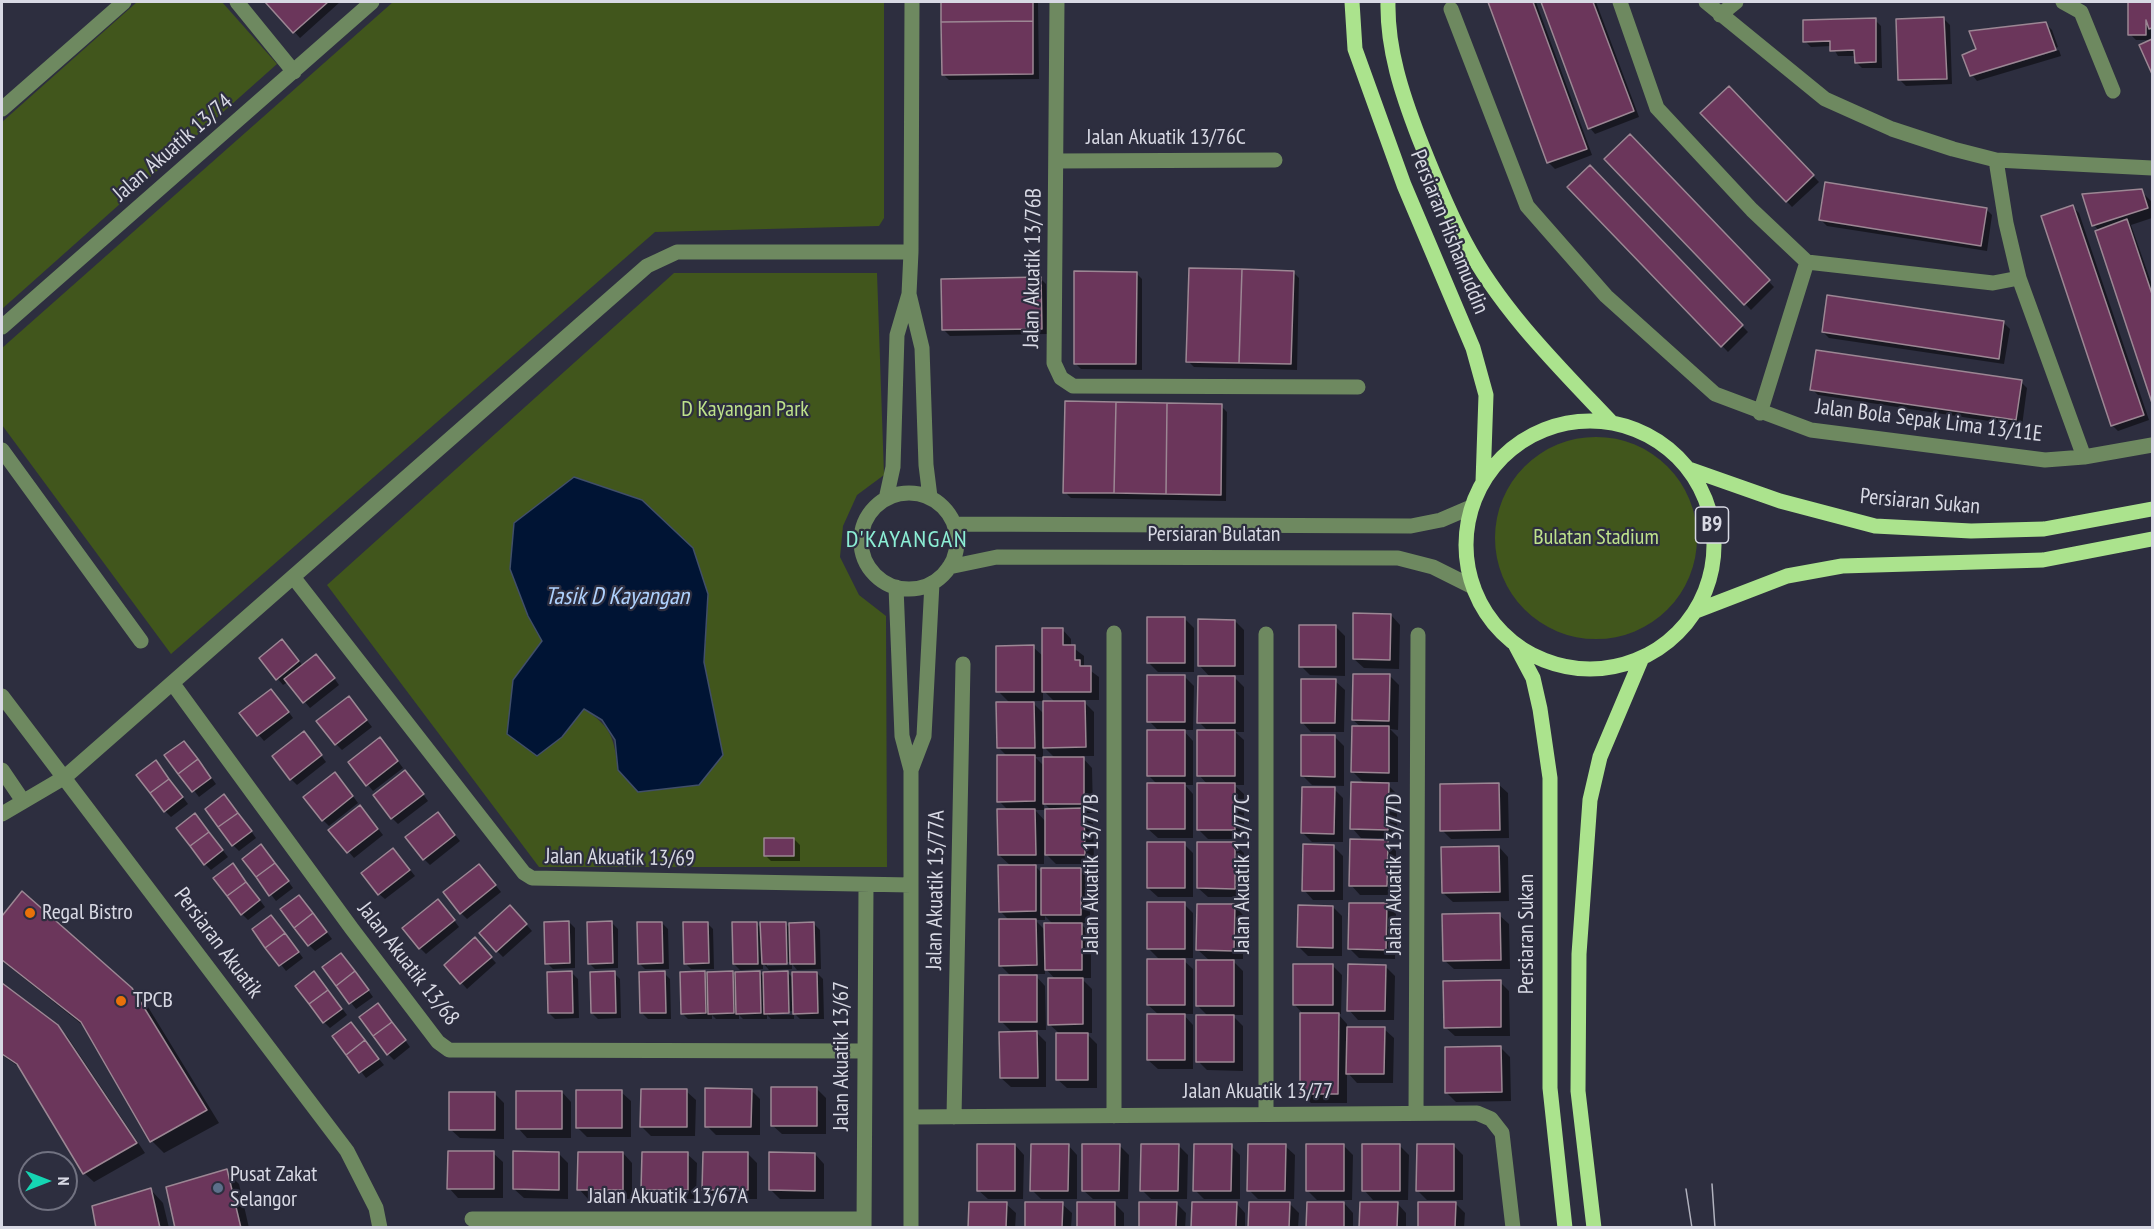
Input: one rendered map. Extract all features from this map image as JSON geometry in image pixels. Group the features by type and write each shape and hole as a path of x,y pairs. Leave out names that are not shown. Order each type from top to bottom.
{"main road":[{"name":"Persiaran Hishamuddin","path":"1352,2 1355,49 1404,185 1473,348 1486,395 1484,482"},
{"name":"Persiaran Hishamuddin","path":"1388,2 1391,49 1406,104 1436,183 1465,243 1506,304 1552,360 1611,422"},
{"name":"B9","path":"1574,421 1611,422 1650,436 1667,447 1689,469 1707,502 1715,539 1711,577 1696,611 1675,637 1641,660 1598,670 1555,665 1516,646 1490,619 1473,587 1466,543 1469,508 1484,482 1507,453 1538,432 1574,421"},
{"name":"Persiaran Sukan","path":"1689,469 1780,501 1875,526 1971,531 2044,529 2152,509"},
{"path":"1696,611 1787,576 1842,566 2043,560 2152,539"},
{"name":"Persiaran Sukan","path":"1516,646 1533,678 1550,778 1550,1088 1565,1227"},
{"path":"1594,1227 1578,1091 1579,954 1590,800 1600,757 1641,660"}],"street":[{"path":"2,109 124,2"},
{"path":"237,2 294,72"},
{"name":"Jalan Akuatik 13/74","path":"2,327 372,2"},
{"path":"886,499 893,467 897,335 909,294 912,2"},
{"name":"Jalan Akuatik 13/76B","path":"1057,2 1054,363 1061,378 1073,386 1358,387"},
{"path":"1620,2 1657,108 1752,210 1807,262 1993,284 2019,278"},
{"path":"1706,2 1825,99 1892,129 1996,160 2152,168"},
{"path":"1720,15 1736,2"},
{"path":"2063,2 2081,12 2113,91"},
{"name":"Jalan Bola Sepak Lima 13/11E","path":"1451,9 1527,206 1606,296 1715,394 1811,430 2045,460 2084,457 2152,445"},
{"name":"Jalan Akuatik 13/76C","path":"1057,161 1275,160"},
{"path":"1996,160 2006,223 2019,278 2084,457"},
{"path":"2,814 65,777 647,266 661,257 677,252 911,252"},
{"path":"1760,412 1807,262"},
{"path":"909,294 922,348 926,465 930,498"},
{"path":"2,450 141,641"},
{"path":"915,493 930,498 940,504 954,524 957,546 949,567 932,583 909,589 896,587 876,575 863,554 861,538 865,522 874,509 886,499 900,494 915,493"},
{"name":"Persiaran Bulatan","path":"954,524 1411,526 1441,520 1469,508"},
{"name":"Persiaran Bulatan","path":"949,567 997,557 1398,558 1433,567 1473,587"},
{"name":"Jalan Akuatik 13/69","path":"294,578 524,873 532,878 866,886 911,885"},
{"path":"911,770 924,736 932,583"},
{"path":"896,587 902,736 911,770 911,1227"},
{"name":"Jalan Akuatik 13/77B","path":"1114,633 1114,1116"},
{"name":"Jalan Akuatik 13/77C","path":"1266,634 1266,1114"},
{"name":"Jalan Akuatik 13/77D","path":"1416,1113 1418,635"},
{"name":"Jalan Akuatik 13/77A","path":"954,1117 963,664"},
{"name":"Jalan Akuatik 13/68","path":"173,684 352,929 438,1042 449,1050 865,1051"},
{"name":"Persiaran Akuatik","path":"2,696 347,1152 376,1208 380,1227"},
{"path":"2,770 23,801"},
{"name":"Jalan Akuatik 13/67","path":"864,1223 866,886"},
{"name":"Jalan Akuatik 13/77","path":"911,1117 1477,1113 1491,1119 1502,1133 1513,1227"},
{"name":"Jalan Akuatik 13/67A","path":"472,1219 864,1223"}],"green space":[{"path":"137,2 222,2 277,64 2,309 2,122"},
{"path":"393,2 884,2 884,218 879,226 655,232 171,654 2,425 2,348"},
{"name":"D Kayangan Park","path":"674,273 877,273 884,475 857,495 843,526 840,557 859,595 886,616 887,867 539,867 327,585","holes":["708,594 704,662 723,755 618,770 610,734 593,715 584,709 562,737 513,680 542,641"]},
{"name":"Bulatan Stadium","path":"1586,437 1606,437 1635,444 1668,466 1690,499 1697,538 1690,577 1668,610 1635,632 1606,639 1586,639 1557,632 1524,610 1502,577 1495,548 1495,528 1502,499 1524,466 1557,444"}],"water":[{"name":"Tasik D Kayangan","path":"574,477 642,500 693,548 708,594 704,662 723,755 699,785 638,792 618,770 615,740 602,720 584,709 562,737 537,756 507,734 513,680 542,641 528,616 510,569 514,523"}],"building":[{"path":"265,2 328,2 293,33"},
{"path":"941,2 1033,2 1033,21 941,22"},
{"path":"1488,2 1533,2 1587,149 1547,163"},
{"path":"1541,2 1593,2 1634,111 1588,129"},
{"path":"2128,2 2152,2 2152,28 2149,29 2146,20 2146,35 2128,35"},
{"path":"1944,17 1947,79 1898,80 1896,19"},
{"path":"1876,18 1876,62 1855,63 1854,50 1830,51 1830,41 1803,42 1803,20"},
{"path":"1033,21 1033,74 942,75 941,22"},
{"path":"2046,22 2056,50 1970,76 1962,55 1976,49 1969,31"},
{"path":"2152,39 2152,74 2139,45"},
{"path":"1729,86 1814,175 1786,202 1700,113"},
{"path":"1630,134 1770,280 1744,305 1604,159"},
{"path":"1590,165 1743,325 1721,347 1567,187"},
{"path":"1825,182 1987,208 1981,246 1819,220"},
{"path":"2142,189 2148,208 2092,226 2082,194"},
{"path":"2073,205 2144,415 2111,426 2041,216"},
{"path":"2127,219 2152,294 2152,403 2095,231"},
{"path":"1189,268 1242,269 1239,363 1186,362"},
{"path":"1242,269 1294,271 1291,364 1239,363"},
{"path":"1074,271 1137,272 1136,364 1074,364"},
{"path":"1041,277 1042,329 942,330 941,279"},
{"path":"1827,295 2004,321 1999,359 1822,332"},
{"path":"1816,350 2022,380 2016,420 1810,390"},
{"path":"1065,401 1116,402 1114,493 1063,493"},
{"path":"1116,402 1167,403 1166,494 1114,493"},
{"path":"1167,403 1222,404 1221,495 1166,494"},
{"path":"1353,613 1391,614 1390,660 1353,659"},
{"path":"1147,617 1185,617 1185,663 1147,663"},
{"path":"1198,619 1235,620 1235,666 1198,666"},
{"path":"1299,625 1336,625 1336,667 1299,667"},
{"path":"1042,628 1063,628 1063,645 1075,645 1075,660 1080,660 1080,666 1091,666 1091,692 1042,692"},
{"path":"282,639 299,661 276,680 259,658"},
{"path":"1034,645 1034,692 996,692 996,646"},
{"path":"316,654 335,678 303,703 284,679"},
{"path":"1353,674 1390,674 1389,721 1352,720"},
{"path":"1147,675 1185,675 1185,722 1147,722"},
{"path":"1198,676 1235,676 1235,723 1197,723"},
{"path":"1301,679 1336,679 1335,723 1301,723"},
{"path":"271,689 289,712 257,736 239,713"},
{"path":"349,696 367,720 335,745 316,721"},
{"path":"1043,701 1085,701 1086,747 1043,748"},
{"path":"996,702 1034,702 1035,748 997,748"},
{"path":"1352,726 1389,726 1389,773 1351,772"},
{"path":"1147,730 1185,730 1185,776 1147,776"},
{"path":"1197,730 1235,730 1235,776 1197,776"},
{"path":"304,731 322,755 290,780 272,756"},
{"path":"1301,735 1335,735 1335,777 1301,776"},
{"path":"380,737 398,761 366,786 348,762"},
{"path":"184,741 198,759 178,774 164,755"},
{"path":"997,755 1035,755 1035,801 997,802"},
{"path":"1043,757 1084,757 1084,804 1043,804"},
{"path":"198,759 211,778 192,792 178,774"},
{"path":"156,760 169,779 150,793 136,775"},
{"path":"405,770 424,794 391,819 373,795"},
{"path":"335,772 353,796 322,821 303,797"},
{"path":"169,779 183,797 164,812 150,793"},
{"path":"1351,782 1389,783 1388,830 1350,829"},
{"path":"1147,783 1185,783 1185,829 1147,829"},
{"path":"1197,783 1235,783 1235,830 1197,830"},
{"path":"1499,783 1500,830 1440,831 1440,784"},
{"path":"1302,787 1335,787 1334,834 1301,833"},
{"path":"224,794 238,813 218,827 205,809"},
{"path":"360,805 378,829 347,853 328,830"},
{"path":"1084,808 1085,855 1045,855 1045,809"},
{"path":"997,809 1035,809 1036,855 998,855"},
{"path":"438,812 455,835 423,860 405,837"},
{"path":"195,813 209,832 190,846 176,828"},
{"path":"238,813 252,831 232,846 218,827"},
{"path":"209,832 223,850 204,865 190,846"},
{"path":"764,838 794,838 794,856 764,856"},
{"path":"1350,839 1388,840 1387,886 1349,886"},
{"path":"1147,842 1185,842 1185,888 1147,888"},
{"path":"1197,842 1235,842 1235,889 1197,888"},
{"path":"261,844 275,863 256,877 242,859"},
{"path":"1303,844 1334,845 1334,891 1302,891"},
{"path":"1499,846 1500,892 1442,893 1441,847"},
{"path":"393,848 410,870 378,895 361,873"},
{"path":"233,863 246,882 227,896 213,878"},
{"path":"275,863 289,881 269,896 256,877"},
{"path":"479,864 496,885 460,914 443,892"},
{"path":"998,865 1036,865 1036,911 999,912"},
{"path":"1041,868 1081,868 1081,915 1041,915"},
{"path":"246,882 260,900 241,915 227,896"},
{"path":"22,891 132,988 207,1110 150,1142 81,1022 2,960 2,916"},
{"path":"299,895 313,913 294,928 280,909"},
{"path":"438,899 455,920 419,949 402,928"},
{"path":"1147,902 1185,902 1185,949 1147,949"},
{"path":"1349,903 1387,903 1386,950 1348,949"},
{"path":"1197,904 1235,904 1234,951 1196,950"},
{"path":"510,905 527,924 496,952 479,933"},
{"path":"1298,905 1333,906 1333,948 1297,947"},
{"path":"313,913 327,932 308,946 294,928"},
{"path":"1500,913 1501,960 1443,961 1442,914"},
{"path":"271,915 285,933 265,948 252,929"},
{"path":"999,919 1036,919 1037,965 999,966"},
{"path":"569,921 570,963 545,964 544,922"},
{"path":"612,921 613,963 588,964 587,922"},
{"path":"637,922 662,922 663,963 638,964"},
{"path":"683,922 708,922 709,963 684,964"},
{"path":"732,922 757,922 758,964 733,964"},
{"path":"760,922 786,922 787,964 762,964"},
{"path":"814,922 815,964 790,964 789,923"},
{"path":"1044,923 1082,923 1082,970 1045,970"},
{"path":"285,933 299,952 279,966 265,948"},
{"path":"475,937 492,957 460,984 444,965"},
{"path":"341,953 355,971 336,986 322,967"},
{"path":"1147,959 1185,959 1185,1005 1147,1005"},
{"path":"1196,960 1234,960 1234,1006 1196,1006"},
{"path":"1293,964 1333,964 1333,1005 1293,1005"},
{"path":"1348,964 1386,965 1385,1011 1347,1011"},
{"path":"314,971 328,990 309,1004 295,986"},
{"path":"355,971 369,990 349,1004 336,986"},
{"path":"572,971 573,1013 548,1013 547,972"},
{"path":"615,971 616,1013 591,1013 590,972"},
{"path":"665,971 666,1013 640,1013 639,972"},
{"path":"705,971 706,1013 681,1014 680,972"},
{"path":"733,971 734,1013 708,1014 707,972"},
{"path":"760,971 761,1013 736,1014 735,972"},
{"path":"788,971 789,1013 764,1014 763,972"},
{"path":"792,972 817,972 818,1013 793,1014"},
{"path":"999,975 1037,975 1037,1022 999,1022"},
{"path":"1048,978 1083,978 1083,1024 1048,1025"},
{"path":"1501,980 1501,1027 1444,1028 1443,981"},
{"path":"2,983 58,1025 137,1143 83,1174 78,1166 78,1151 69,1151 17,1064 2,1054"},
{"path":"328,990 342,1009 323,1023 309,1004"},
{"path":"378,1003 392,1022 373,1036 359,1017"},
{"path":"1300,1013 1339,1013 1338,1094 1300,1094"},
{"path":"1147,1014 1185,1014 1185,1060 1147,1060"},
{"path":"1196,1015 1234,1015 1234,1062 1196,1062"},
{"path":"351,1022 365,1040 346,1055 332,1036"},
{"path":"392,1022 406,1040 387,1055 373,1036"},
{"path":"1347,1027 1385,1027 1384,1074 1346,1074"},
{"path":"1037,1031 1038,1078 1000,1078 999,1032"},
{"path":"1056,1033 1088,1033 1088,1080 1056,1080"},
{"path":"365,1040 379,1059 359,1073 346,1055"},
{"path":"1501,1046 1502,1092 1445,1093 1445,1047"},
{"path":"771,1087 817,1087 817,1126 771,1126"},
{"path":"705,1088 752,1089 751,1127 705,1127"},
{"path":"641,1089 687,1089 687,1127 640,1127"},
{"path":"576,1090 622,1090 622,1128 576,1128"},
{"path":"516,1091 562,1091 562,1129 516,1129"},
{"path":"449,1092 495,1092 495,1130 449,1130"},
{"path":"977,1144 1015,1144 1015,1191 977,1191"},
{"path":"1031,1144 1069,1144 1068,1191 1030,1191"},
{"path":"1082,1144 1120,1144 1119,1191 1082,1191"},
{"path":"1141,1144 1179,1144 1178,1191 1140,1191"},
{"path":"1194,1144 1232,1144 1231,1191 1193,1191"},
{"path":"1248,1144 1286,1144 1285,1191 1247,1191"},
{"path":"1306,1144 1344,1144 1344,1191 1306,1191"},
{"path":"1362,1144 1400,1144 1400,1191 1362,1191"},
{"path":"1417,1144 1454,1144 1454,1191 1416,1191"},
{"path":"448,1151 494,1151 494,1189 447,1189"},
{"path":"513,1151 559,1152 559,1190 513,1189"},
{"path":"578,1152 623,1152 623,1190 577,1190"},
{"path":"642,1152 688,1152 688,1190 641,1190"},
{"path":"703,1152 748,1152 748,1190 702,1190"},
{"path":"769,1152 815,1153 815,1191 769,1190"},
{"path":"227,1169 241,1228 175,1228 166,1187"},
{"path":"151,1188 160,1228 96,1228 92,1206"},
{"path":"969,1202 1007,1202 1006,1228 968,1228"},
{"path":"1025,1202 1063,1202 1062,1228 1025,1228"},
{"path":"1077,1202 1115,1202 1115,1228 1077,1228"},
{"path":"1139,1202 1177,1202 1176,1228 1139,1228"},
{"path":"1192,1202 1237,1202 1236,1228 1191,1228"},
{"path":"1249,1202 1290,1202 1289,1228 1248,1228"},
{"path":"1307,1202 1344,1202 1344,1228 1306,1228"},
{"path":"1360,1202 1398,1202 1397,1228 1359,1228"},
{"path":"1418,1202 1456,1202 1455,1228 1418,1228"}],"tram line":[{"path":"1712,1184 1715,1228"},
{"path":"1686,1189 1692,1228"}],"place":[{"name":"Regal Bistro","path":"30,913"},
{"name":"TPCB","path":"121,1001"},
{"name":"Pusat Zakat Selangor","path":"218,1188"}],"district":[{"name":"D'KAYANGAN","path":"907,540"}]}
